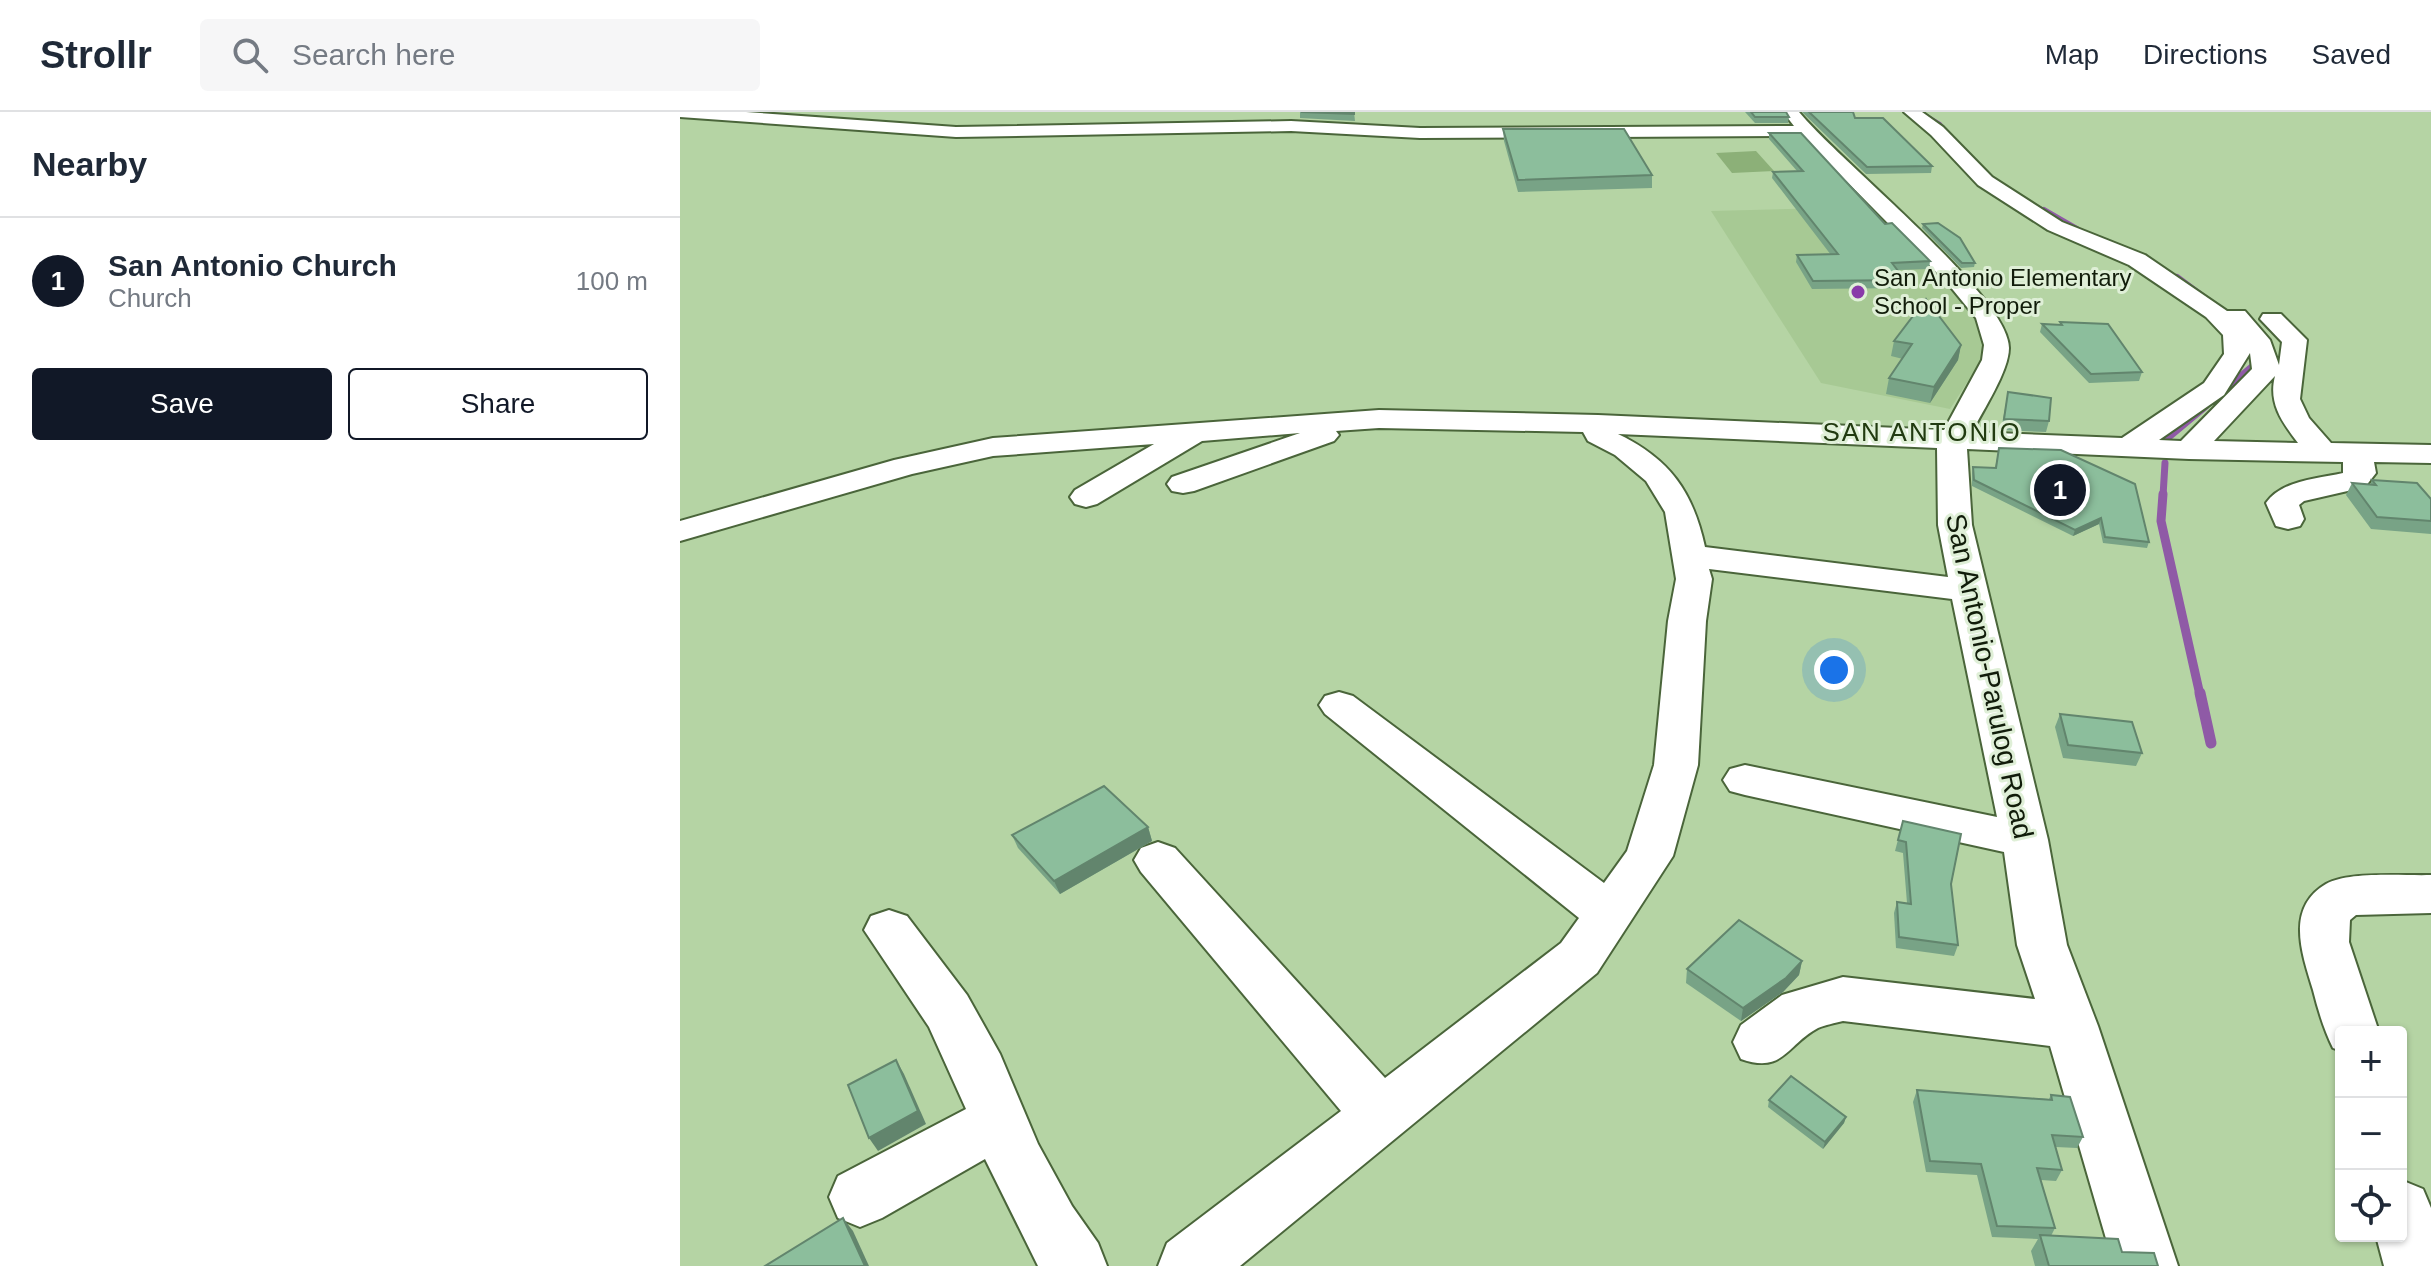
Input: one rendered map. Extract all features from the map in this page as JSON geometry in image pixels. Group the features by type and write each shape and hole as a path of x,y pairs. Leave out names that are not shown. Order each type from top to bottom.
{"street":[{"path":"680,112 956,132 1291,126 1420,133 1798,121"},
{"path":"1912,112 1937,131 1985,181 2055,226 2137,260 2215,312 2236,334 2237,354 2214,389 2129,447"},
{"path":"1928,112 2007,183 2052,212 2151,256 2189,277 2252,329 2264,348 2266,370 2189,450"},
{"name":"San Antonio-Parulog Road","path":"1798,121 1957,280 1988,317 1997,345 1995,360 1952,442 1955,525 2025,840 2042,945 2071,1026 2146,1266"},
{"path":"2272,319 2294,340 2296,348 2286,381 2293,418 2324,454"},
{"path":"1183,484 1366,421"},
{"path":"680,531 966,451 1024,442 1366,421 1598,424 1952,442 2324,454 2431,454"},
{"path":"1190,1266 1579,958 1649,856 1676,765 1687,621 1694,579 1681,512 1658,475 1626,449 1598,435 1598,424"},
{"path":"1086,497 1199,430"},
{"path":"2288,519 2282,503 2293,494 2354,480 2361,473 2357,454"},
{"path":"1690,556 1968,590"},
{"path":"1339,705 1609,914"},
{"path":"1745,780 2025,840"},
{"path":"1158,860 1381,1115"},
{"path":"2350,1026 2324,942 2326,913 2344,897 2431,894"},
{"path":"889,930 948,1011 980,1071 1015,1160 1050,1228 1075,1266"},
{"path":"1760,1042 1801,1011 1843,999 2071,1026"},
{"path":"860,1197 1001,1120"},
{"path":"2407,1232 2416,1266"}],"shaded area":[{"path":"1756,151 1774,171 1732,173 1716,153"},
{"name":"San Antonio Elementary School - Proper","path":"1870,207 1978,315 1987,337 1984,356 1950,409 1821,383 1711,211"}],"building":[{"path":"1301,112 1354,112 1354,114"},
{"path":"1751,112 1786,112 1789,117 1755,117"},
{"path":"1809,112 1853,112 1855,118 1883,118 1932,166 1867,167"},
{"path":"1503,129 1624,129 1652,175 1518,180"},
{"path":"1769,133 1801,133 1885,224 1892,223 1930,261 1892,263 1905,280 1813,281 1797,255 1838,254 1773,172 1803,171"},
{"path":"1938,223 1960,238 1975,263 1962,263 1923,224"},
{"path":"1926,299 1961,345 1934,387 1889,378 1912,344 1894,341"},
{"path":"2060,322 2108,324 2142,372 2091,374 2042,324 2062,325"},
{"path":"2008,392 2051,398 2049,421 2004,419"},
{"path":"1999,448 2061,450 2135,484 2149,542 2105,537 2101,518 2075,530 1974,480 1973,467 1996,468"},
{"path":"2372,480 2417,483 2431,499 2431,521 2377,517 2352,483 2376,485"},
{"path":"2060,714 2132,722 2142,753 2068,745"},
{"path":"1104,786 1148,827 1054,881 1012,835"},
{"path":"1903,821 1961,834 1951,884 1958,945 1899,937 1897,902 1911,904 1906,842 1898,840"},
{"path":"1739,920 1802,961 1786,978 1743,1008 1687,969"},
{"path":"896,1060 918,1111 869,1138 848,1085"},
{"path":"1791,1076 1846,1117 1825,1142 1769,1100"},
{"path":"1917,1090 2052,1100 2051,1095 2070,1097 2083,1137 2052,1135 2062,1170 2037,1168 2055,1228 1997,1226 1981,1164 1930,1161"},
{"path":"843,1218 865,1266 765,1266"},
{"path":"2040,1235 2118,1239 2122,1252 2154,1253 2158,1266 2049,1266"}],"waterway":[{"path":"1920,112 1940,124 1960,146"},
{"path":"2038,207 2047,212"},
{"path":"2044,210 2077,229"},
{"path":"2177,277 2228,315"},
{"path":"2221,393 2253,366 2255,356"},
{"path":"2164,441 2206,406"},
{"path":"2163,496 2165,463"},
{"path":"2163,494 2161,521 2200,695"},
{"path":"2200,693 2211,743"}],"place":[{"name":"San Antonio Elementary School - Proper","path":"1858,292"},
{"name":"San Antonio Church","path":"2060,490"}],"district":[{"name":"SAN ANTONIO","path":"1922,432"}]}
